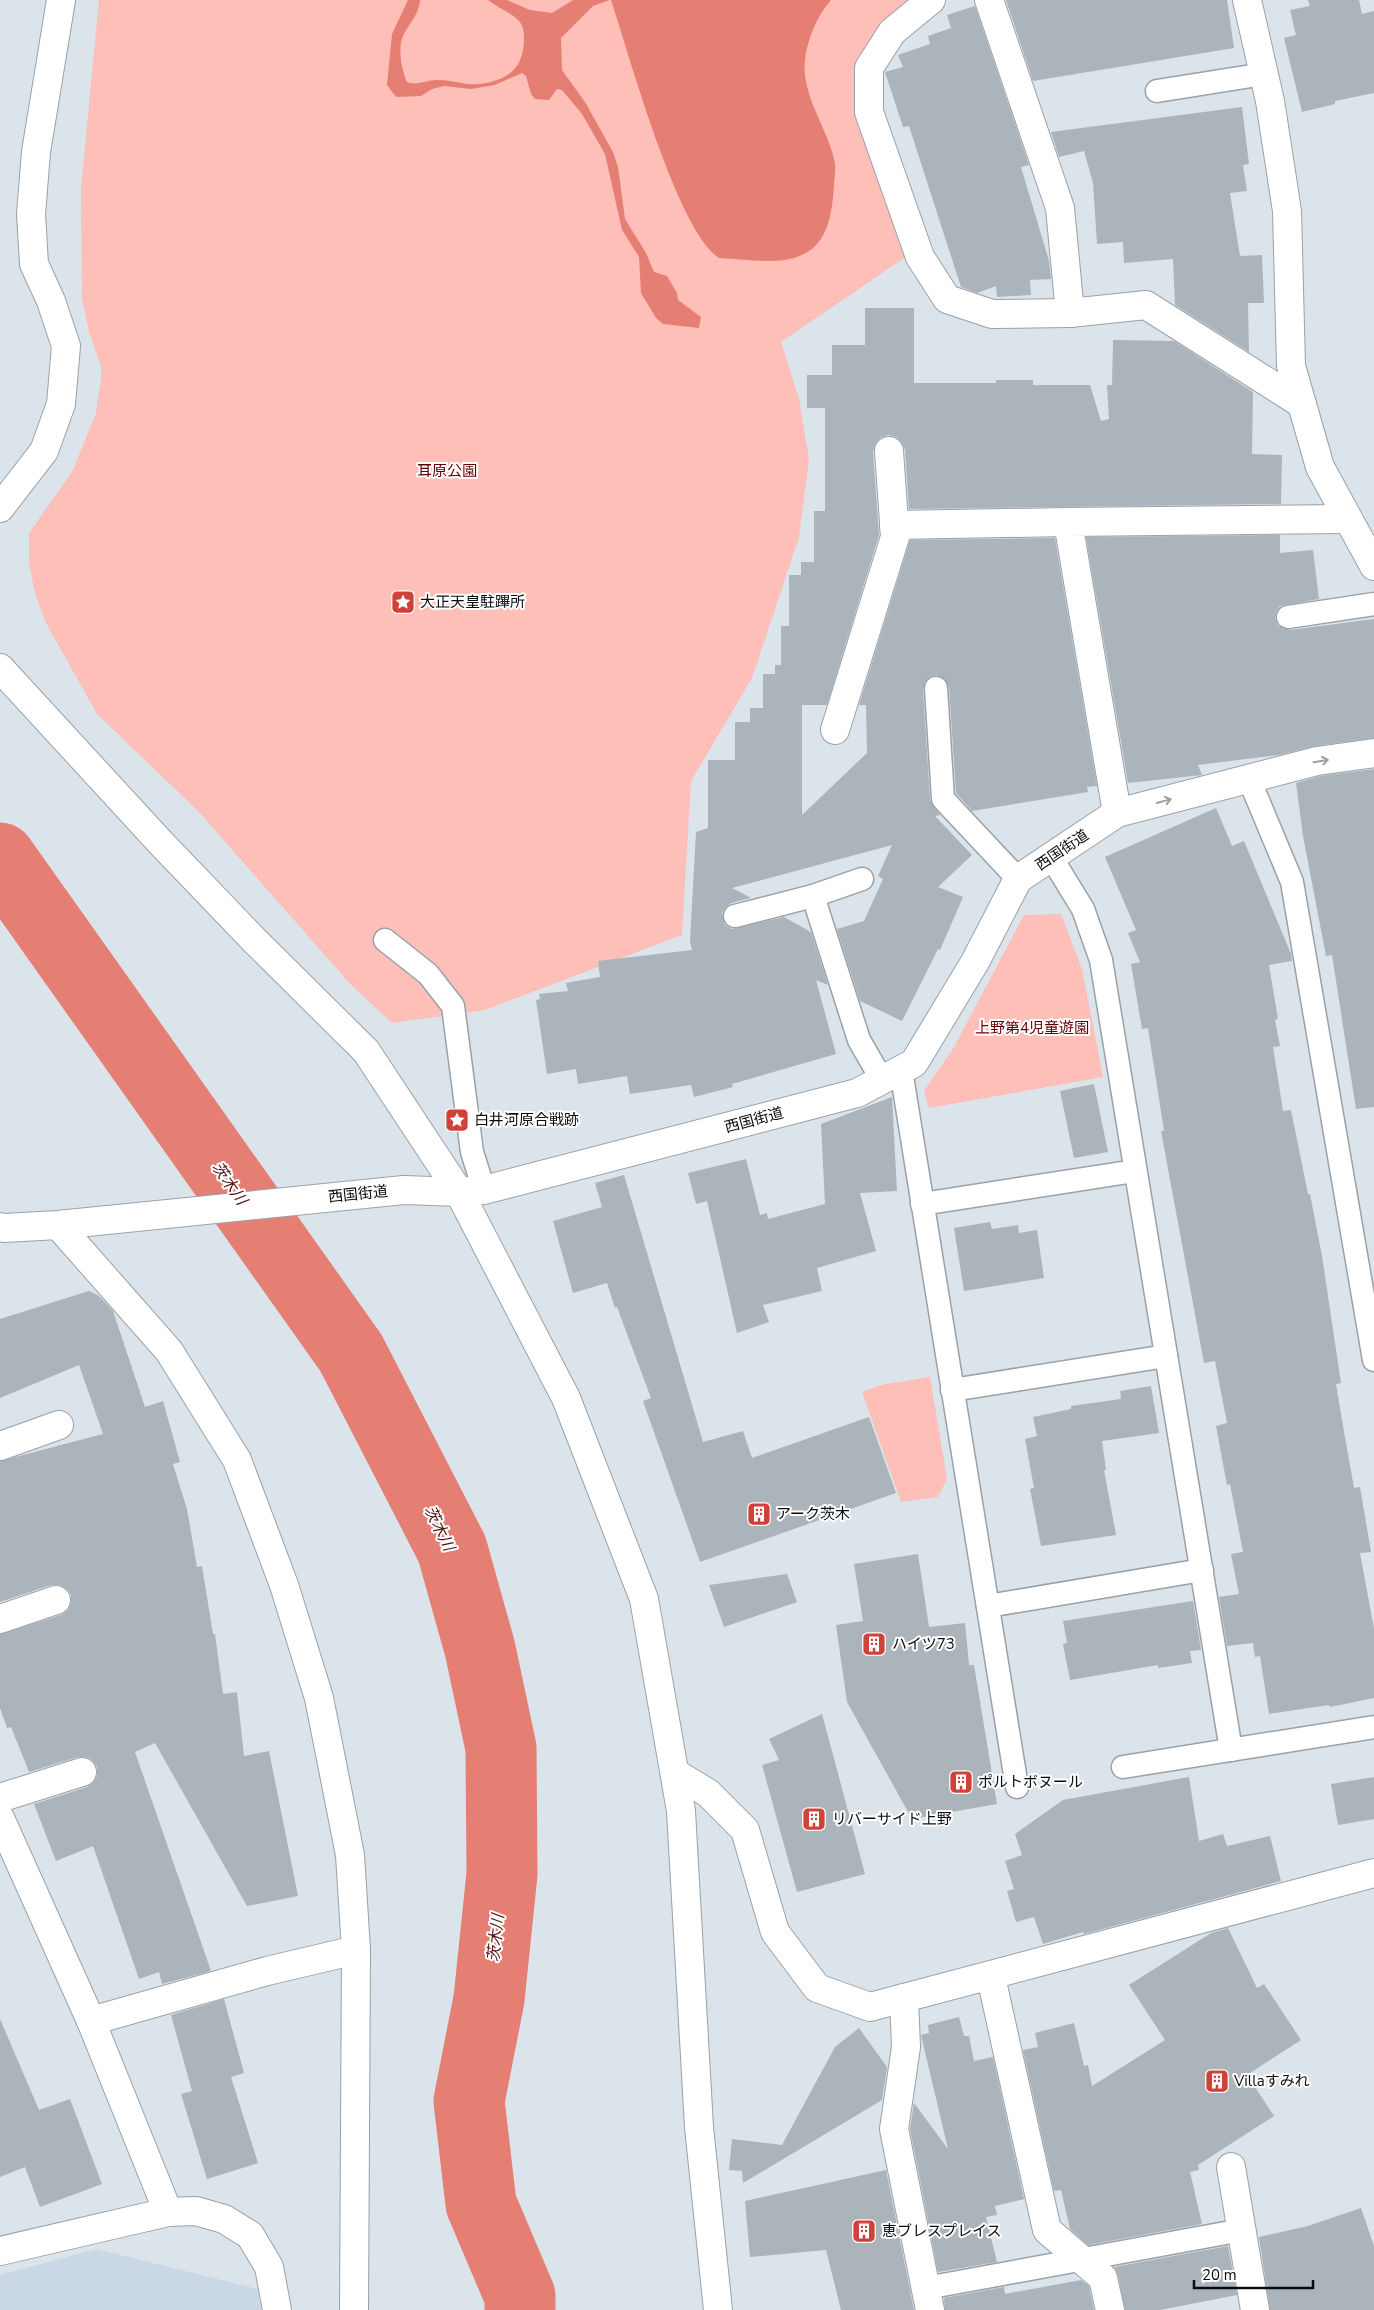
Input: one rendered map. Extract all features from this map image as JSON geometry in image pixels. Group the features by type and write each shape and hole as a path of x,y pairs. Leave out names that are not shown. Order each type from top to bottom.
{"street":[{"path":"0,508 44,451 62,404 66,346 51,301 34,264 31,214 36,152 61,0"},
{"path":"931,0 892,32 869,68 869,112 920,257 946,299 992,314 1070,313 1146,305 1302,404"},
{"path":"989,0 1060,208 1070,313"},
{"path":"1247,0 1264,74 1287,211 1292,366 1320,467 1374,566"},
{"path":"835,730 895,537 889,451"},
{"path":"894,525 1347,519"},
{"path":"1068,522 1117,813"},
{"path":"0,668 167,849 255,941 366,1051 472,1191 566,1398 644,1599 675,1773 681,1811 700,2127 718,2310"},
{"name":"西国街道","path":"0,1227 58,1225 404,1190 472,1191 857,1093 914,1063 975,962 1018,879 1117,813 1317,761 1374,753"},
{"path":"58,1225 168,1351 237,1460 284,1585 319,1698 350,1855 356,1950 354,2310"},
{"path":"0,1446 59,1424"},
{"path":"0,1619 56,1600"},
{"path":"0,1798 82,1772"},
{"path":"675,1773 708,1793 745,1830 775,1932 817,1988 870,2008 1374,1873"},
{"path":"0,1818 91,2021 168,2212"},
{"path":"91,2021 268,1971 356,1950"},
{"path":"991,1977 1046,2230 1103,2278 1110,2310"},
{"path":"904,1998 906,2048 894,2129 928,2299"},
{"path":"1231,2167 1256,2310"},
{"path":"0,2250 168,2212 196,2211 224,2219 250,2235 268,2267 277,2310"}],"lane":[{"path":"1157,92 1264,74"},
{"path":"1288,617 1374,604"},
{"path":"936,688 943,799 1018,879"},
{"path":"1249,779 1292,882 1374,1360"},
{"path":"1051,857 1083,909 1101,960 1231,1750"},
{"path":"735,916 813,896 862,879"},
{"path":"813,896 859,1040 891,1075 922,1204 1017,1787"},
{"path":"385,940 428,974 453,1006 472,1152 472,1191"},
{"path":"922,1204 1135,1171"},
{"path":"952,1390 1166,1356"},
{"path":"988,1606 1202,1570"},
{"path":"1123,1767 1374,1727"},
{"path":"928,2299 1083,2261 1242,2230"}],"shaded area":[{"path":"408,0 420,0 415,16 404,34 400,49 407,82 442,80 480,84 499,80 517,66 521,59 524,40 523,29 519,21 488,0 507,0 530,10 552,13 573,0 610,0 593,6 561,38 562,70 585,102 613,152 618,167 625,219 646,253 654,272 667,276 677,293 678,300 701,317 699,328 663,324 656,318 641,293 639,257 622,230 605,154 582,114 562,90 557,89 549,100 535,99 531,94 526,76 522,73 495,85 471,89 444,86 432,89 421,96 396,97 387,85 392,34"},
{"path":"611,0 831,0 814,27 805,60 808,92 833,153 835,167 830,216 823,235 811,250 793,258 772,261 719,258 703,241 687,214 671,179 642,98"},
{"path":"96,2249 258,2289 261,2310 0,2310 0,2275"}],"green space":[{"name":"耳原公園","path":"99,0 913,0 856,71 907,256 781,342 799,399 809,459 799,537 752,678 691,781 682,935 485,1010 392,1023 351,985 199,812 97,714 46,623 35,593 29,563 29,533 72,472 96,413 101,379 101,366 89,332 82,299 81,187"},
{"name":"上野第4児童遊園","path":"1061,914 1082,969 1103,1077 929,1108 924,1091 953,1049 1024,915"},
{"path":"930,1377 947,1479 938,1497 901,1502 862,1392 881,1385"}],"building":[{"path":"1006,0 1227,0 1234,48 1033,81"},
{"path":"1308,0 1359,0 1362,14 1374,11 1374,93 1335,101 1335,104 1302,112 1284,38 1296,35 1290,10 1310,6"},
{"path":"975,6 1029,165 1021,167 1049,261 1051,279 1030,280 1031,295 997,297 996,286 977,293 961,287 909,126 903,127 885,72 903,67 898,55 930,44 928,36 951,28 947,15"},
{"path":"1242,107 1249,164 1243,165 1247,191 1230,193 1240,256 1262,255 1264,303 1248,303 1249,352 1175,305 1173,259 1124,263 1123,242 1097,244 1093,183 1084,151 1059,157 1051,132"},
{"path":"865,308 914,308 914,383 996,383 996,380 1033,380 1033,385 1090,385 1101,421 1109,419 1107,385 1112,385 1113,340 1174,341 1253,392 1252,454 1282,455 1281,504 909,509 905,450 902,443 896,437 888,435 880,438 873,452 879,535 827,705 802,705 802,815 867,753 866,705 859,705 910,540 1055,538 1097,786 1087,787 1088,792 972,811 956,793 949,687 942,677 936,675 929,677 923,689 930,800 940,815 935,816 972,855 938,887 963,897 940,950 938,949 902,1021 860,1001 837,929 864,921 883,879 878,876 892,845 732,888 751,898 731,903 722,913 725,925 732,929 784,917 811,932 828,985 816,980 836,1054 732,1084 733,1087 694,1097 691,1085 630,1094 627,1076 578,1084 576,1069 547,1074 536,1000 540,999 539,994 568,991 566,983 600,977 598,961 692,950 690,941 696,832 708,828 708,760 735,760 735,722 750,722 750,708 763,708 763,674 775,674 775,665 781,665 781,626 789,626 789,575 801,575 801,562 814,562 814,511 825,511 825,408 807,408 807,375 832,375 832,345 865,345"},
{"path":"1280,535 1280,553 1313,550 1319,599 1280,606 1275,618 1278,626 1290,630 1374,619 1374,738 1315,746 1279,755 1198,765 1202,775 1128,783 1086,537"},
{"path":"1374,769 1374,1107 1356,1109 1332,955 1326,956 1303,836 1296,783 1320,776"},
{"path":"1216,808 1232,846 1244,841 1291,954 1292,961 1269,965 1278,1019 1275,1020 1280,1046 1273,1047 1283,1111 1291,1110 1308,1194 1310,1194 1322,1256 1341,1383 1336,1384 1343,1426 1354,1488 1360,1487 1371,1552 1360,1553 1374,1629 1374,1698 1330,1707 1329,1705 1269,1714 1260,1656 1255,1657 1253,1643 1227,1646 1219,1597 1239,1594 1231,1554 1243,1552 1230,1484 1227,1485 1216,1426 1227,1423 1215,1361 1204,1363 1161,1131 1164,1131 1148,1028 1142,1029 1131,964 1140,962 1128,933 1136,930 1105,857"},
{"path":"1094,1084 1108,1152 1074,1158 1060,1091"},
{"path":"892,1097 897,1191 860,1193 876,1251 817,1268 822,1291 763,1305 769,1322 737,1333 707,1201 696,1204 688,1173 746,1159 760,1215 767,1213 768,1219 825,1204 821,1124"},
{"name":"アーク茨木","path":"624,1175 703,1442 743,1431 752,1458 869,1417 896,1493 700,1562 643,1401 651,1398 607,1283 573,1293 553,1221 602,1207 595,1183"},
{"path":"990,1222 992,1229 1018,1225 1019,1233 1037,1230 1044,1278 964,1291 954,1228"},
{"path":"89,1291 99,1296 113,1311 145,1407 163,1401 180,1462 173,1464 187,1509 197,1567 202,1566 213,1634 215,1634 223,1694 237,1692 244,1756 269,1751 298,1896 247,1906 155,1743 135,1752 211,1971 162,1984 159,1972 139,1979 93,1846 56,1861 34,1804 87,1787 93,1783 97,1776 97,1767 92,1760 78,1757 29,1772 11,1727 7,1728 0,1708 0,1634 61,1615 68,1610 71,1603 71,1595 67,1589 59,1585 51,1585 0,1602 0,1461 103,1434 79,1365 0,1398 0,1319"},
{"path":"1151,1386 1159,1433 1102,1441 1106,1470 1104,1470 1116,1535 1041,1546 1030,1489 1034,1488 1025,1439 1037,1436 1033,1417 1071,1409 1071,1406 1121,1399 1120,1391"},
{"path":"918,1554 929,1627 965,1623 969,1665 974,1665 997,1804 912,1819 847,1702 836,1625 863,1621 854,1564"},
{"path":"787,1574 797,1602 724,1627 709,1585"},
{"path":"1193,1601 1201,1650 1190,1651 1192,1663 1158,1668 1158,1665 1070,1680 1063,1644 1067,1643 1063,1621"},
{"name":"リバーサイド上野","path":"822,1714 865,1874 797,1892 762,1765 779,1760 769,1739"},
{"path":"1189,1777 1199,1841 1223,1834 1227,1846 1270,1836 1281,1881 1043,1944 1034,1917 1016,1922 1007,1891 1014,1889 1005,1861 1022,1855 1015,1834 1063,1800"},
{"path":"1374,1777 1374,1819 1338,1825 1331,1784"},
{"path":"1228,1928 1257,1988 1264,1984 1301,2040 1247,2075 1274,2116 1198,2165 1199,2170 1190,2172 1202,2224 1088,2245 1070,2229 1061,2190 1054,2191 1023,2050 1038,2047 1035,2033 1074,2023 1084,2066 1088,2065 1092,2086 1165,2040 1129,1985 1211,1933"},
{"path":"224,1999 244,2073 231,2077 258,2163 207,2179 181,2094 192,2091 171,2015"},
{"path":"959,2017 964,2036 969,2036 974,2061 993,2057 1024,2199 995,2206 997,2215 986,2217 997,2262 938,2272 910,2129 914,2103 948,2149 921,2035 929,2033 928,2025"},
{"path":"0,2019 39,2110 70,2099 102,2184 40,2207 25,2167 0,2177"},
{"path":"859,2028 887,2067 882,2100 743,2183 742,2171 729,2170 732,2139 782,2145 835,2047"},
{"path":"886,2170 914,2310 841,2310 826,2250 750,2257 745,2201"},
{"path":"1361,2208 1374,2246 1374,2310 1270,2310 1259,2237 1308,2226"},
{"path":"1228,2246 1237,2295 1160,2310 1125,2310 1118,2275 1114,2267"},
{"path":"1081,2280 1089,2286 1094,2310 945,2310 944,2298 1004,2287 1005,2294"}],"waterway":[{"name":"茨木川","path":"0,858 351,1353 452,1549 480,1649 501,1748 502,1874 489,1999 469,2101 481,2204 520,2296 520,2310"}],"place":[{"name":"大正天皇駐蹕所","path":"403,602"},
{"name":"白井河原合戦跡","path":"457,1120"},
{"name":"アーク茨木","path":"759,1514"},
{"name":"ハイツ73","path":"874,1644"},
{"name":"ポルトボヌール","path":"961,1782"},
{"name":"リバーサイド上野","path":"814,1819"},
{"name":"Villaすみれ","path":"1217,2081"},
{"name":"恵ブレスプレイス","path":"864,2231"}]}
